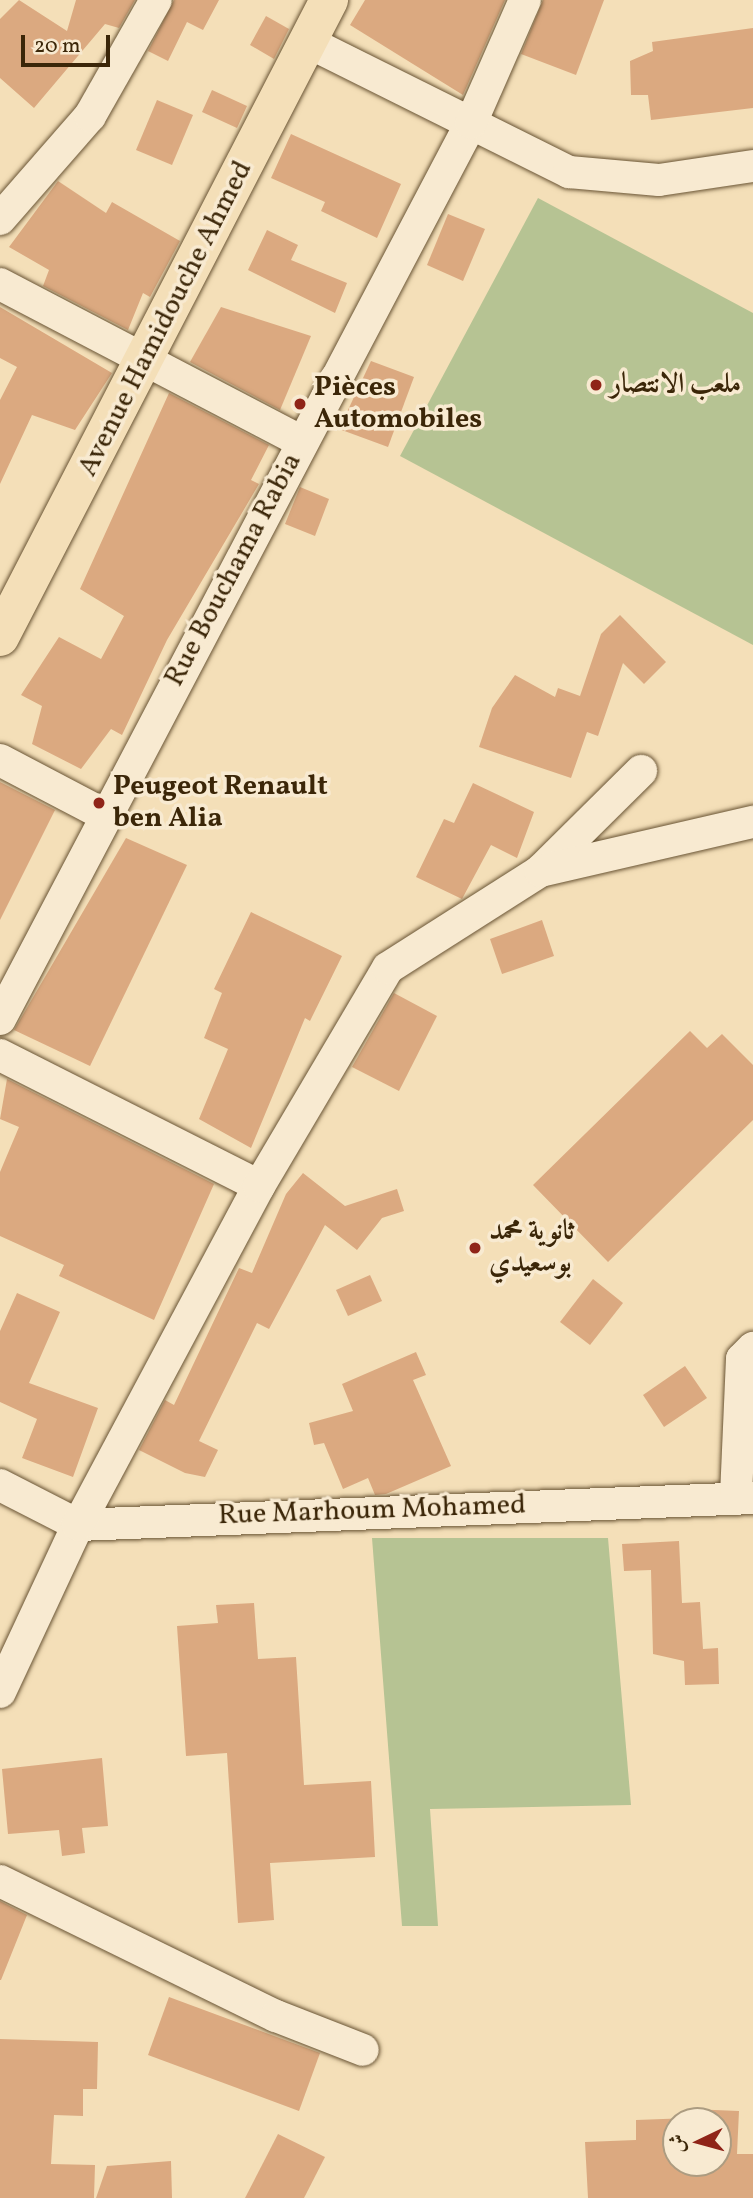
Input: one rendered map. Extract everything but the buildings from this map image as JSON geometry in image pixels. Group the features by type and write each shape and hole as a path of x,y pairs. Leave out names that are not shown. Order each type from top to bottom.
{"main road":[{"name":"Avenue Hamidouche Ahmed","path":"0,637 147,358 329,0"}],"street":[{"path":"0,219 90,116 156,0"},
{"name":"Rue Bouchama Rabia","path":"0,1019 103,814 471,123 525,0"},
{"path":"308,42 569,172 659,180 753,166"},
{"path":"0,284 147,358 302,442"},
{"path":"0,760 103,814"},
{"path":"0,1692 78,1525 259,1186 388,968 540,871 640,771"},
{"path":"540,871 753,822"},
{"path":"0,1055 259,1186"},
{"path":"744,1497 742,1359 753,1348"},
{"name":"Rue Marhoum Mohamed","path":"0,1485 78,1525 744,1497"},
{"path":"0,1881 276,2016 363,2050"}],"green space":[{"name":"ملعب الانتصار","path":"538,198 753,313 753,645 400,456"},
{"path":"372,1538 608,1538 631,1805 430,1809 438,1926 402,1926"}],"place":[{"name":"ملعب الانتصار","path":"596,385"},
{"name":"Pièces Automobiles","path":"300,404"},
{"name":"Peugeot Renault ben Alia","path":"99,803"},
{"name":"ثانوية محمد بوسعيدي","path":"475,1248"}]}
